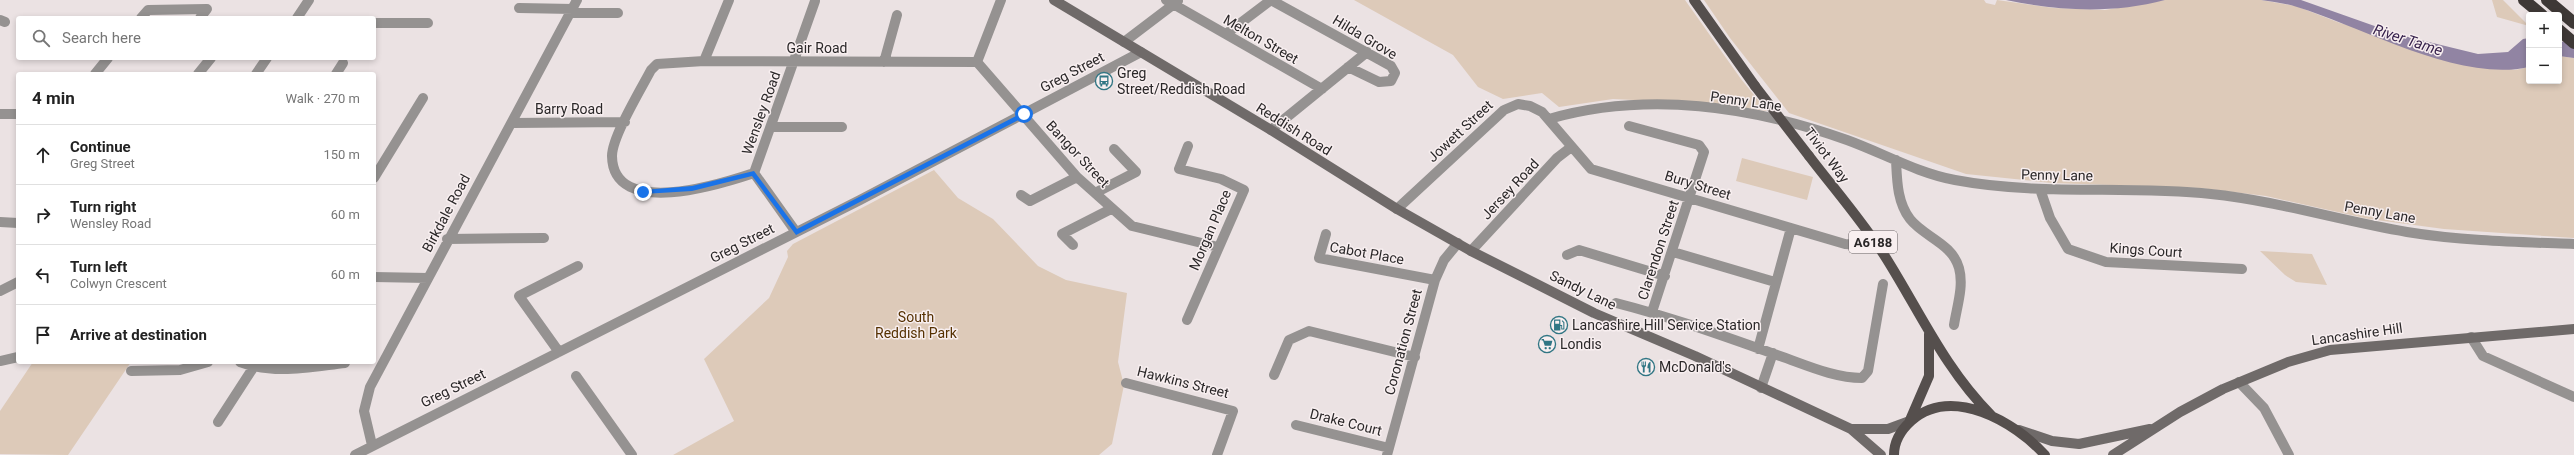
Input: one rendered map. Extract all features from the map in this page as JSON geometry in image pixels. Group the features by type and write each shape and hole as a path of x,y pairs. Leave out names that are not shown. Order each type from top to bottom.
{"highway":[{"path":"2524,0 2538,12"},
{"path":"2547,0 2574,23"}],"main road":[{"name":"Reddish Road","path":"1054,0 1271,130 1397,210 1458,243"},
{"name":"Tiviot Way","path":"1694,0 1755,86 1894,270 1948,368 1965,390 1991,415"},
{"name":"Sandy Lane","path":"1458,243 1594,313 1851,429 1881,455"},
{"name":"Lancashire Hill","path":"2112,455 2180,412 2239,382 2288,362 2330,350 2574,329"},
{"name":"Tiviot Way","path":"1894,455 1899,433 1908,421 1922,396 1929,376 1929,334"},
{"path":"1908,421 1926,411 1946,407 1968,408 1991,415 2019,430 2045,455"},
{"name":"Sandy Lane","path":"1851,429 1888,429 1908,421"},
{"name":"Lancashire Hill","path":"2019,430 2052,441 2079,444 2110,439 2160,426"}],"street":[{"path":"297,16 309,0"},
{"path":"704,61 729,0"},
{"path":"977,62 1001,0"},
{"path":"1226,34 1271,0"},
{"name":"Hilda Grove","path":"1271,0 1391,66 1395,73 1391,80 1380,82 1348,67"},
{"name":"Wensley Road","path":"796,232 754,174 772,127 815,1"},
{"path":"1124,42 1173,2"},
{"name":"Melton Street","path":"1173,2 1322,89"},
{"path":"519,8 574,7 618,13"},
{"name":"Birkdale Road","path":"372,445 364,411 370,387 448,239 513,123 574,7"},
{"path":"143,16 148,10 207,9 202,16"},
{"path":"884,62 897,16"},
{"path":"376,23 428,23"},
{"name":"Greg Street","path":"355,455 372,445 796,232 1141,52"},
{"path":"1271,130 1367,52"},
{"path":"96,72 106,60"},
{"path":"200,72 209,60"},
{"path":"257,72 266,60"},
{"name":"Gair Road","path":"625,122 651,70 657,64 704,61 977,62"},
{"name":"Bangor Street","path":"977,62 1024,114 1077,177 1111,209 1132,226 1218,247"},
{"path":"337,72 343,63"},
{"path":"376,175 423,98"},
{"name":"Jowett Street","path":"1397,210 1513,104 1524,102 1534,105 1549,119"},
{"name":"Penny Lane","path":"1549,119 1580,109 1617,105 1670,106 1755,114 1817,129 1896,160 1951,179 1984,185 2040,189 2159,190 2213,194 2410,232 2574,244"},
{"path":"0,114 16,114"},
{"name":"Bury Street","path":"1549,119 1570,148 1590,169 1845,244 1860,245"},
{"path":"625,122 612,156 616,173 624,186 643,192 669,192 725,182 754,174"},
{"name":"Barry Road","path":"513,123 625,122"},
{"name":"Clarendon Street","path":"1629,126 1699,145 1704,152 1673,252 1652,312"},
{"path":"772,127 842,127"},
{"name":"Morgan Place","path":"1187,320 1244,190 1222,179 1179,169 1188,146"},
{"name":"Jersey Road","path":"1471,251 1557,158 1570,148"},
{"path":"1095,193 1136,172 1114,149"},
{"path":"1896,160 1897,185 1902,207 1910,220 1941,241 1955,259 1961,279 1954,325"},
{"path":"1021,195 1030,201 1077,177"},
{"name":"Kings Court","path":"2040,189 2050,218 2068,249 2106,262 2242,269"},
{"path":"1073,245 1062,234 1111,209"},
{"path":"0,222 16,222"},
{"path":"1758,349 1775,282 1791,228"},
{"name":"Cabot Place","path":"1326,234 1318,258 1435,280"},
{"path":"448,239 544,238"},
{"name":"Coronation Street","path":"1388,451 1435,280 1444,260 1458,243"},
{"path":"1567,255 1579,250 1665,276"},
{"path":"1673,252 1775,282"},
{"path":"559,352 519,296 578,266"},
{"path":"376,277 428,278"},
{"path":"0,291 16,283"},
{"name":"Sandy Lane","path":"1616,303 1652,312 1758,349 1851,378 1862,378 1868,371 1883,284"},
{"path":"1274,375 1289,340 1309,331 1415,357"},
{"path":"2471,337 2483,356 2574,397"},
{"path":"1762,388 1773,353"},
{"path":"0,361 16,357"},
{"path":"131,371 180,370 201,364"},
{"path":"244,364 253,368 293,368 335,364"},
{"path":"218,422 253,368"},
{"path":"576,376 632,455"},
{"path":"2239,382 2264,408 2289,455"},
{"name":"Hawkins Street","path":"1126,383 1233,411 1217,455"},
{"name":"Drake Court","path":"1296,425 1388,451"}],"green space":[{"path":"1354,0 1685,0 1741,79 1767,111 1719,104 1613,99 1559,107 1542,93 1503,99 1478,87 1453,55"},
{"path":"1704,0 1984,0 1986,3 1995,5 1997,0 2054,8 2105,10 2165,0 2261,0 2296,6 2340,23 2515,70 2526,68 2526,84 2562,84 2562,56 2574,58 2574,238 2444,229 2369,219 2266,196 2200,188 2052,183 1966,174 1789,113 1730,38"},
{"path":"2492,0 2503,0 2526,23 2526,25 2497,17"},
{"path":"1742,158 1813,177 1807,200 1736,181"},
{"name":"South Reddish Park","path":"934,170 958,198 993,219 1038,266 1066,280 1127,293 1118,362 1124,385 1112,444 1099,455 673,455 734,421 704,359 769,298 788,257 787,251 793,244"},
{"path":"2260,251 2312,254 2327,285 2296,282 2285,275"},
{"path":"32,364 130,364 68,455 0,454 0,411"}],"water":[{"path":"2006,0 2165,0 2106,9 2065,9"},
{"name":"River Tame","path":"2261,0 2301,0 2400,35 2478,54 2508,52 2523,39 2526,38 2526,67 2502,70 2472,67 2442,60 2381,39 2323,16 2284,4"},
{"path":"2562,42 2574,44 2574,58 2562,56"}],"place":[{"name":"Greg Street/Reddish Road","path":"1104,81"},
{"name":"Lancashire Hill Service Station","path":"1559,325"},
{"name":"Londis","path":"1547,344"},
{"name":"McDonald's","path":"1646,367"}],"route":[{"path":"643,192 669,192 692,189 754,174 796,232 1024,114"}]}
